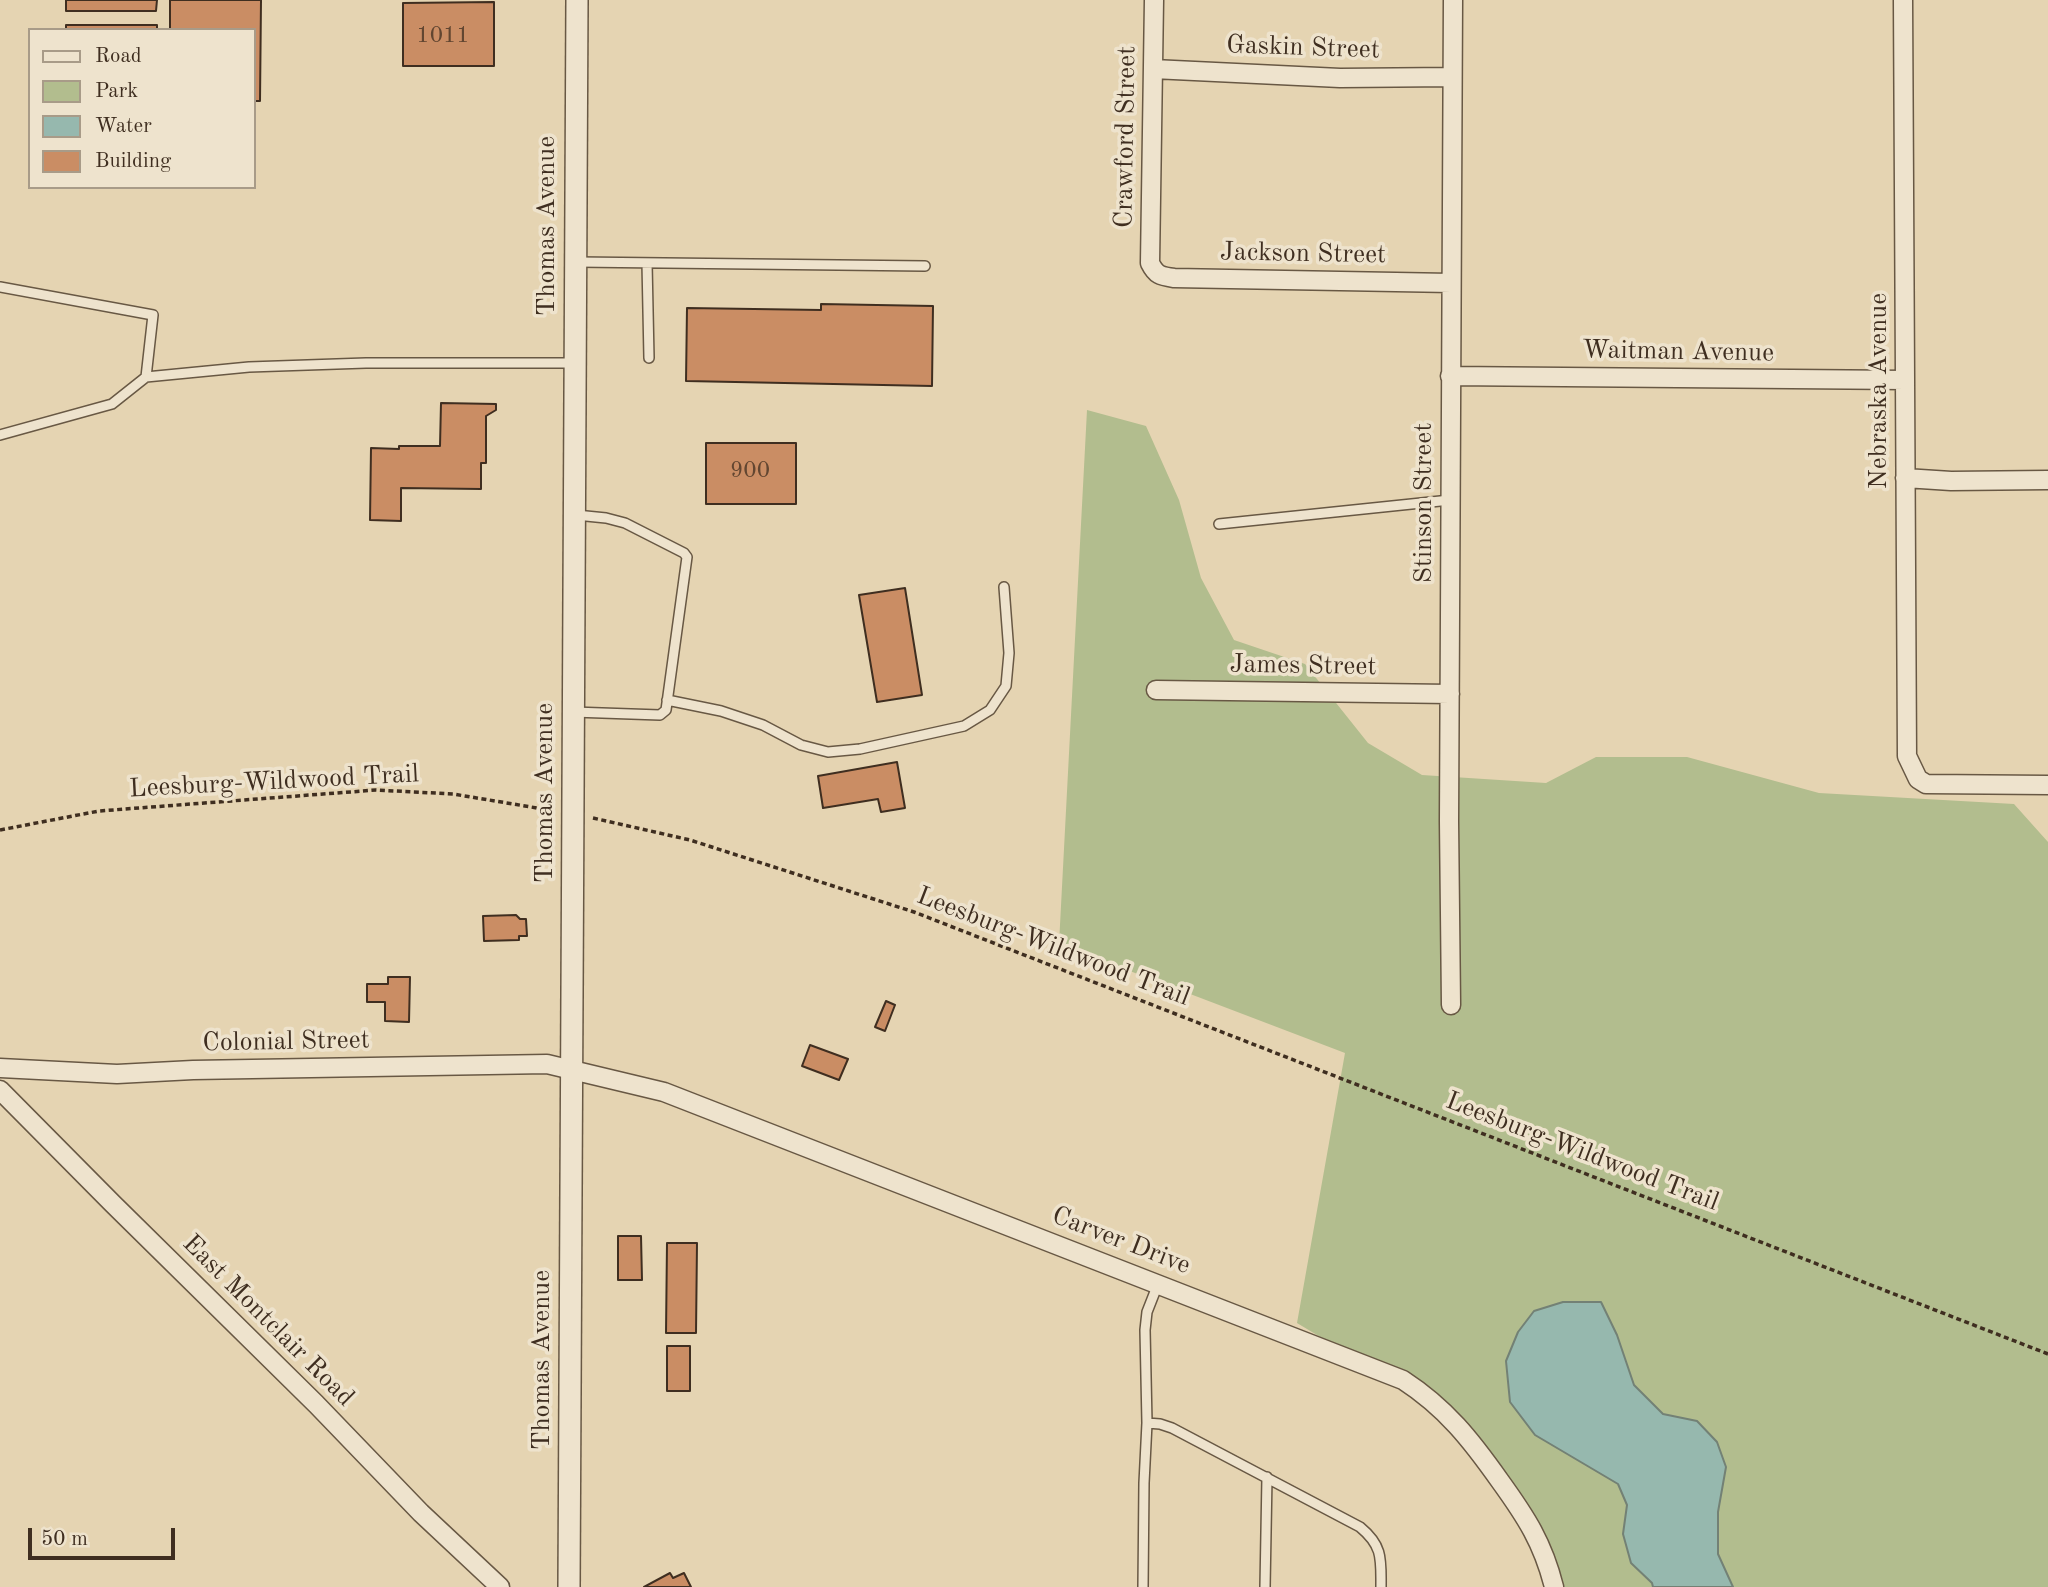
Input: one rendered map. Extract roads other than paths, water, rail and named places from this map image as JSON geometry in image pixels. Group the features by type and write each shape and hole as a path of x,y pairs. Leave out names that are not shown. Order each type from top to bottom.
{"street":[{"name":"Thomas Avenue","path":"569,1587 576,0"},
{"name":"Crawford Street","path":"1154,0 1150,263 1155,273"},
{"name":"Stinson Street","path":"1451,1005 1450,376 1453,0"},
{"name":"Nebraska Avenue","path":"1903,0 1907,756 1918,779 1926,784 2048,785"},
{"name":"Gaskin Street","path":"1153,69 1340,78 1452,76"},
{"name":"Jackson Street","path":"1155,273 1174,278 1451,284"},
{"name":"Waitman Avenue","path":"1450,376 1905,380"},
{"path":"1905,478 1951,481 2048,480"},
{"name":"James Street","path":"1156,690 1450,694"},
{"name":"Colonial Street","path":"0,1068 117,1074 207,1069 547,1064 572,1069"},
{"name":"Carver Drive","path":"572,1069 664,1092 1403,1380 1452,1418 1473,1443 1522,1512 1548,1563 1554,1587"},
{"name":"East Montclair Road","path":"0,1090 316,1404 421,1513 500,1587"}],"lane":[{"path":"575,262 925,266"},
{"path":"648,263 649,358"},
{"path":"0,287 153,315 146,377"},
{"path":"0,435 112,404 146,377 249,367 392,363 575,363"},
{"path":"1219,524 1450,500"},
{"path":"573,712 660,715 666,710 687,557 625,523 574,514"},
{"path":"667,699 721,711 764,725 801,745 828,752 860,749 964,726 990,710 1006,685 1009,653 1004,587"},
{"path":"1143,1587 1147,1423 1145,1330 1147,1312 1158,1284"},
{"path":"1147,1423 1172,1428 1360,1527 1373,1537 1381,1554 1381,1587"},
{"path":"1265,1587 1266,1477"}],"water":[{"path":"1563,1302 1601,1302 1617,1335 1634,1385 1663,1414 1697,1421 1717,1442 1726,1467 1718,1512 1718,1554 1733,1587 1653,1587 1631,1563 1623,1534 1627,1505 1618,1484 1535,1435 1510,1402 1506,1361 1518,1332 1534,1311"}]}
